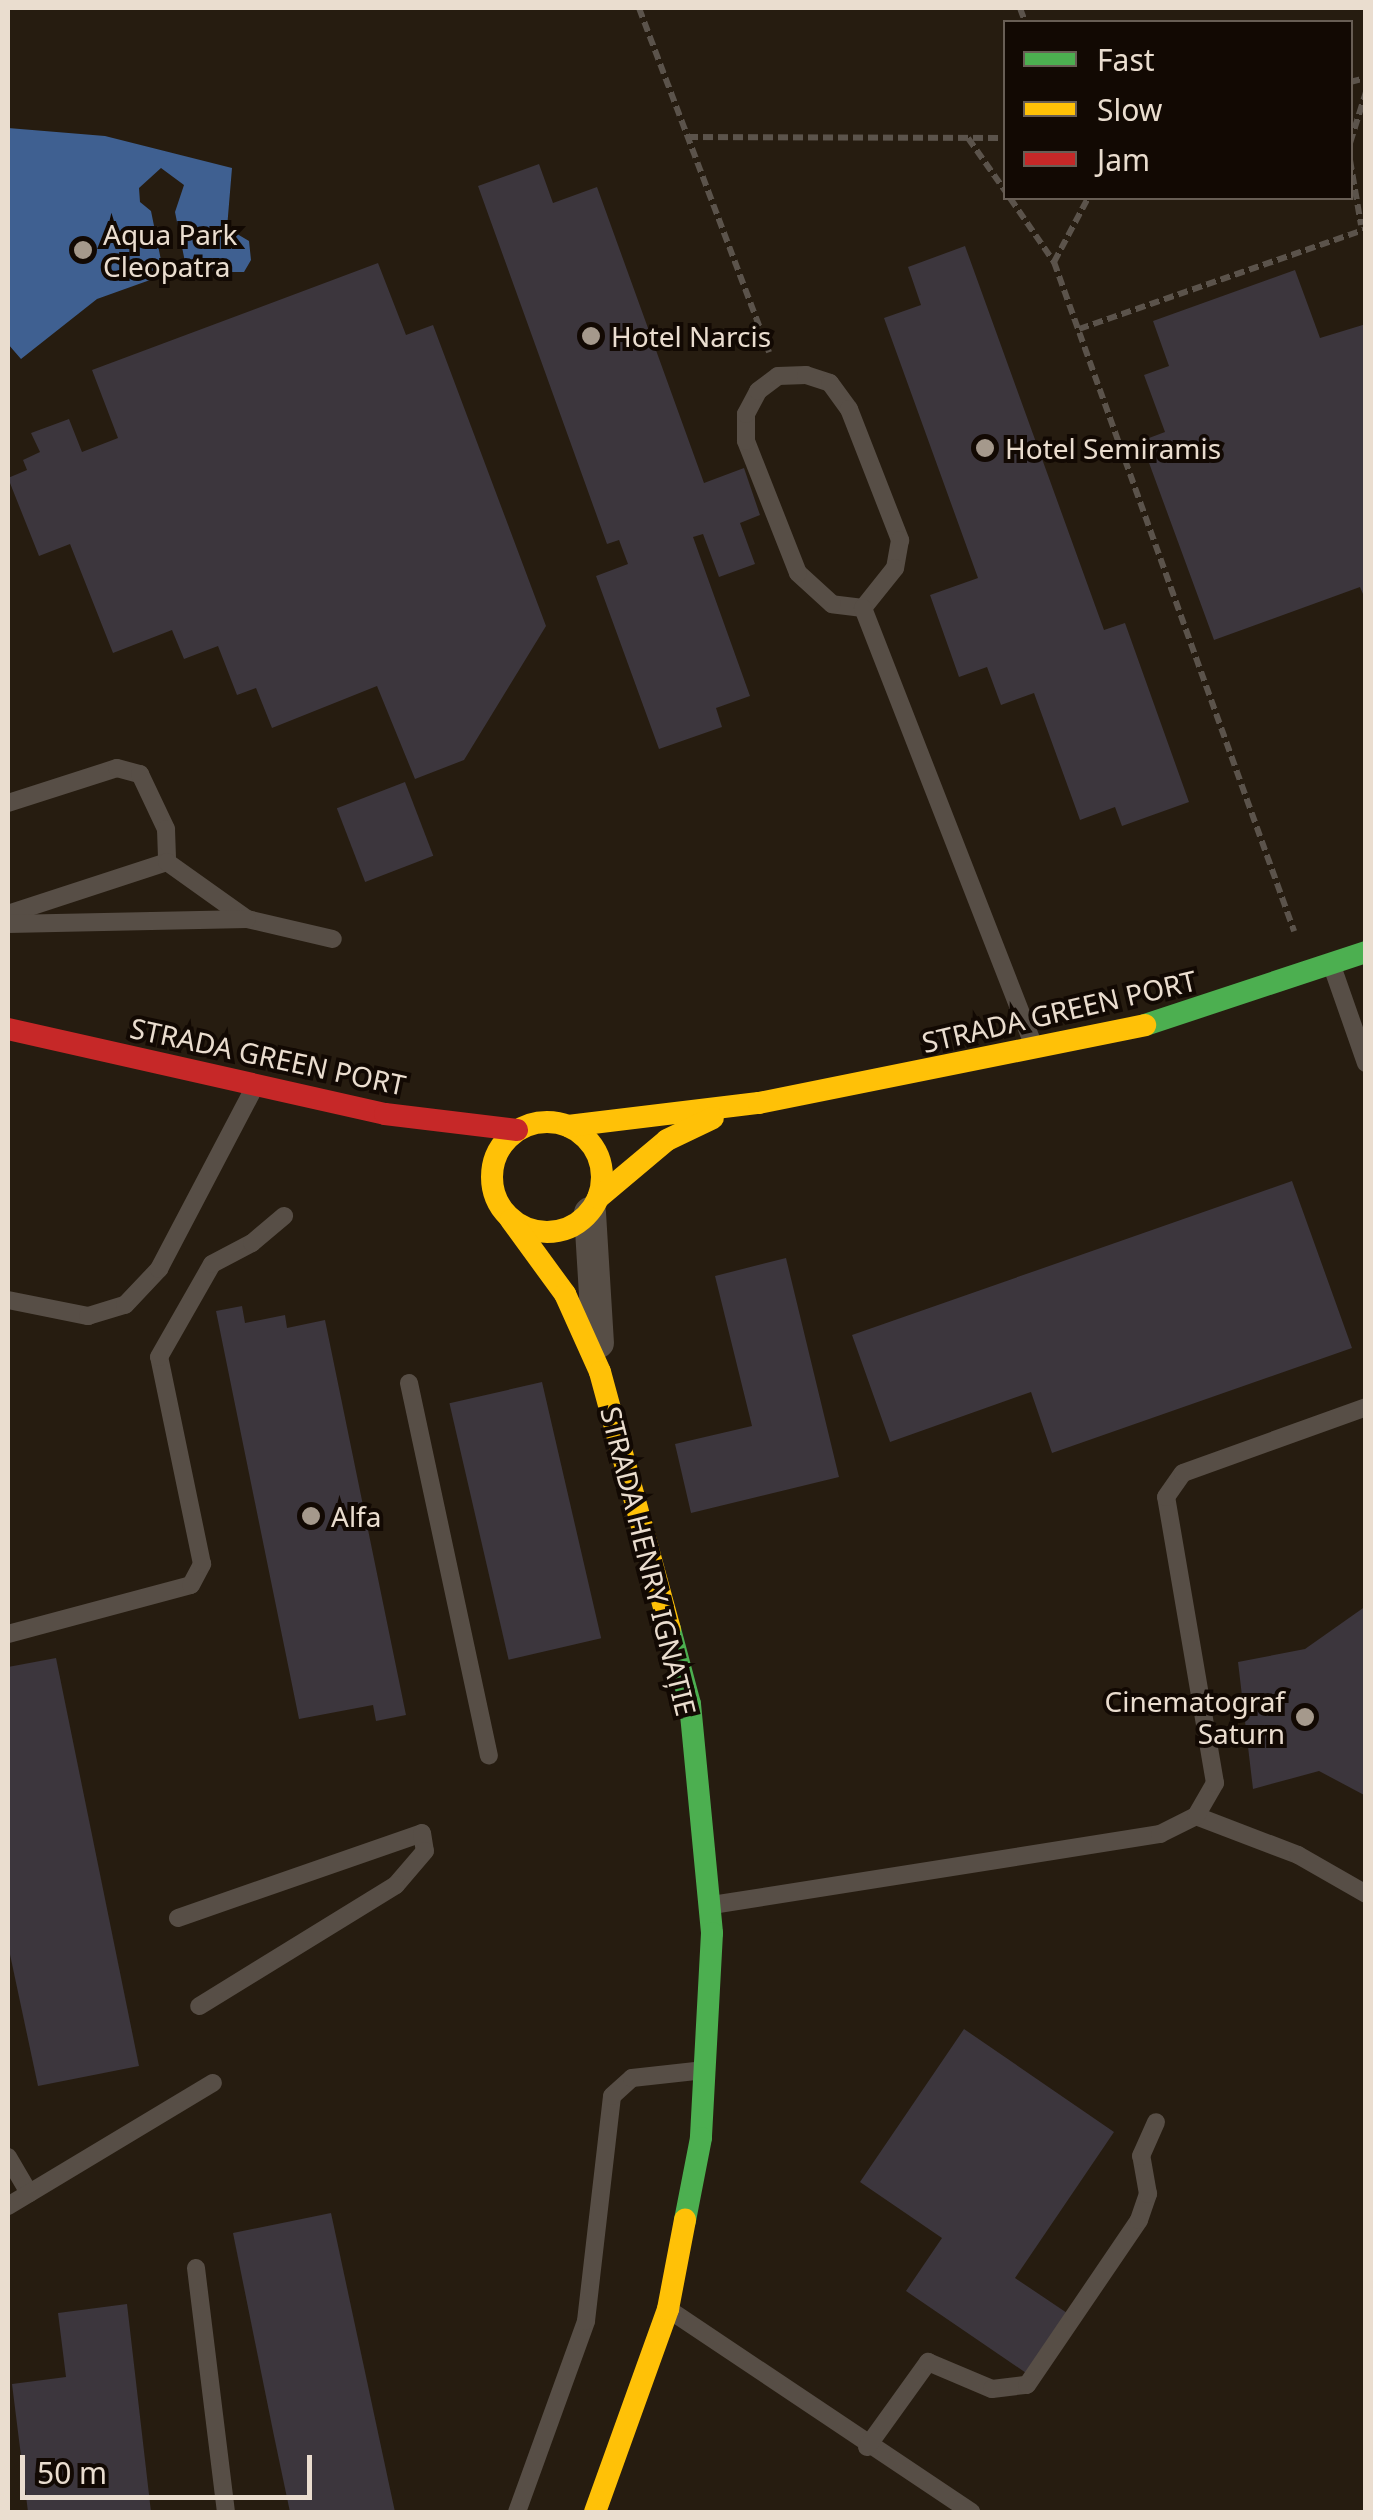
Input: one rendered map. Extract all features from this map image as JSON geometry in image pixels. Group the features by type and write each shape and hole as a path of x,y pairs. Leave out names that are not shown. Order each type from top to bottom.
{"street":[{"name":"STRADA GREEN PORT","path":"568,1126 759,1103 1036,1052 1122,1033 1366,952"},
{"name":"STRADA GREEN PORT","path":"8,1029 385,1114 517,1130"},
{"name":"STRADA GREEN PORT","path":"594,1206 680,1132 759,1103"},
{"path":"551,1122 568,1126 594,1148 601,1164 594,1206 560,1232 526,1229 511,1220 493,1191 495,1156 517,1130 551,1122"},
{"name":"STRADA HENRY IGNAȚIE","path":"594,1206 600,1372"},
{"name":"STRADA HENRY IGNAȚIE","path":"511,1220 565,1294 600,1372 690,1704 709,1905 701,2138 668,2309 595,2512"}],"lane":[{"path":"806,374 830,383 840,396 900,540 895,568 863,608 832,604 798,572 746,441 746,414 758,391 778,376 806,374"},
{"path":"863,608 1036,1052"},
{"path":"8,804 117,768 140,774 166,829 167,862"},
{"path":"8,914 167,862"},
{"path":"167,862 247,919"},
{"path":"8,924 247,919 333,939"},
{"path":"1321,970 1366,1062"},
{"path":"8,1300 88,1316 125,1305 159,1269 256,1085"},
{"path":"8,1634 190,1585 202,1564 159,1357 212,1264 252,1244 284,1216"},
{"path":"410,1383 489,1754"},
{"path":"709,1905 1160,1834 1196,1816 1215,1782 1166,1497 1183,1473 1366,1408"},
{"path":"1196,1816 1298,1855 1366,1894"},
{"path":"178,1918 422,1833 426,1851 396,1885 199,2006"},
{"path":"516,2512 586,2321 612,2096 632,2078 705,2070"},
{"path":"8,2206 213,2083"},
{"path":"867,2447 928,2362 992,2389 1026,2385 1139,2220 1148,2194 1142,2156 1156,2122"},
{"path":"8,2157 29,2193"},
{"path":"196,2268 226,2512"},
{"path":"668,2309 867,2447 971,2512"}],"path":[{"path":"640,8 778,376"},
{"path":"1353,133 1366,92"},
{"path":"688,137 1003,138"},
{"path":"968,138 1003,188"},
{"path":"1079,329 1363,227 1353,175"},
{"path":"1011,200 1054,262 1321,970"},
{"path":"1054,262 1087,200"}],"water":[{"name":"Aqua Park Cleopatra","path":"8,128 105,136 232,168 227,228 249,241 251,260 244,272 187,272 175,212 184,185 161,168 139,188 140,202 151,211 164,275 97,299 21,359 8,344"}],"building":[{"name":"Hotel Narcis","path":"539,164 553,203 597,187 704,483 744,468 760,515 740,523 755,564 719,577 703,534 693,537 750,696 716,708 722,727 659,749 596,576 628,564 619,540 607,544 478,186"},
{"name":"Hotel Semiramis","path":"965,246 1104,630 1125,623 1189,802 1122,826 1115,807 1080,820 1034,693 1001,705 987,667 959,677 930,595 978,578 884,318 921,305 908,267"},
{"path":"378,263 406,335 433,325 546,626 464,760 415,779 377,686 272,728 256,688 237,695 218,646 184,659 172,630 113,653 70,544 39,556 8,478 27,470 23,460 40,452 31,433 69,419 82,452 118,438 92,370"},
{"path":"1295,270 1320,338 1366,324 1366,601 1360,587 1214,640 1141,441 1165,432 1144,375 1169,366 1153,321"},
{"path":"405,782 433,856 365,882 337,808"},
{"path":"1292,1181 1352,1348 1052,1453 1031,1392 890,1442 852,1335"},
{"path":"786,1258 839,1477 691,1513 675,1444 752,1426 715,1276"},
{"name":"Alfa","path":"242,1306 245,1323 285,1315 287,1328 325,1320 406,1715 376,1721 373,1705 299,1719 216,1311"},
{"path":"542,1382 601,1638 509,1660 449,1403"},
{"name":"Cinematograf Saturn","path":"1366,1606 1366,1796 1319,1771 1253,1789 1238,1662 1305,1649"},
{"path":"56,1658 139,2066 38,2086 8,1945 8,1667"},
{"path":"964,2029 1114,2132 1015,2278 1070,2315 1029,2375 906,2291 942,2238 860,2182"},
{"path":"331,2213 395,2512 290,2512 233,2233"},
{"path":"127,2304 151,2512 28,2512 12,2384 66,2377 58,2313"}],"traffic: fast":[{"path":"1145,1025 1366,952"},
{"path":"670,1629 690,1704 712,1933 701,2138 685,2220"}],"traffic: slow":[{"path":"568,1126 759,1103 1145,1025"},
{"path":"598,1198 667,1140 713,1118"},
{"path":"547,1122 568,1126 586,1138 598,1156 602,1177 598,1198 586,1216 568,1228 547,1232 526,1228 508,1216 496,1198 492,1177 496,1156 508,1138 526,1126 547,1122"},
{"path":"511,1220 565,1294 600,1372 670,1629"},
{"path":"595,2512 668,2309 685,2220"}],"traffic: jam":[{"path":"8,1029 385,1114 517,1130"}],"place":[{"name":"Aqua Park Cleopatra","path":"83,250"},
{"name":"Hotel Narcis","path":"591,336"},
{"name":"Hotel Semiramis","path":"985,448"},
{"name":"Alfa","path":"311,1516"},
{"name":"Cinematograf Saturn","path":"1305,1717"}]}
